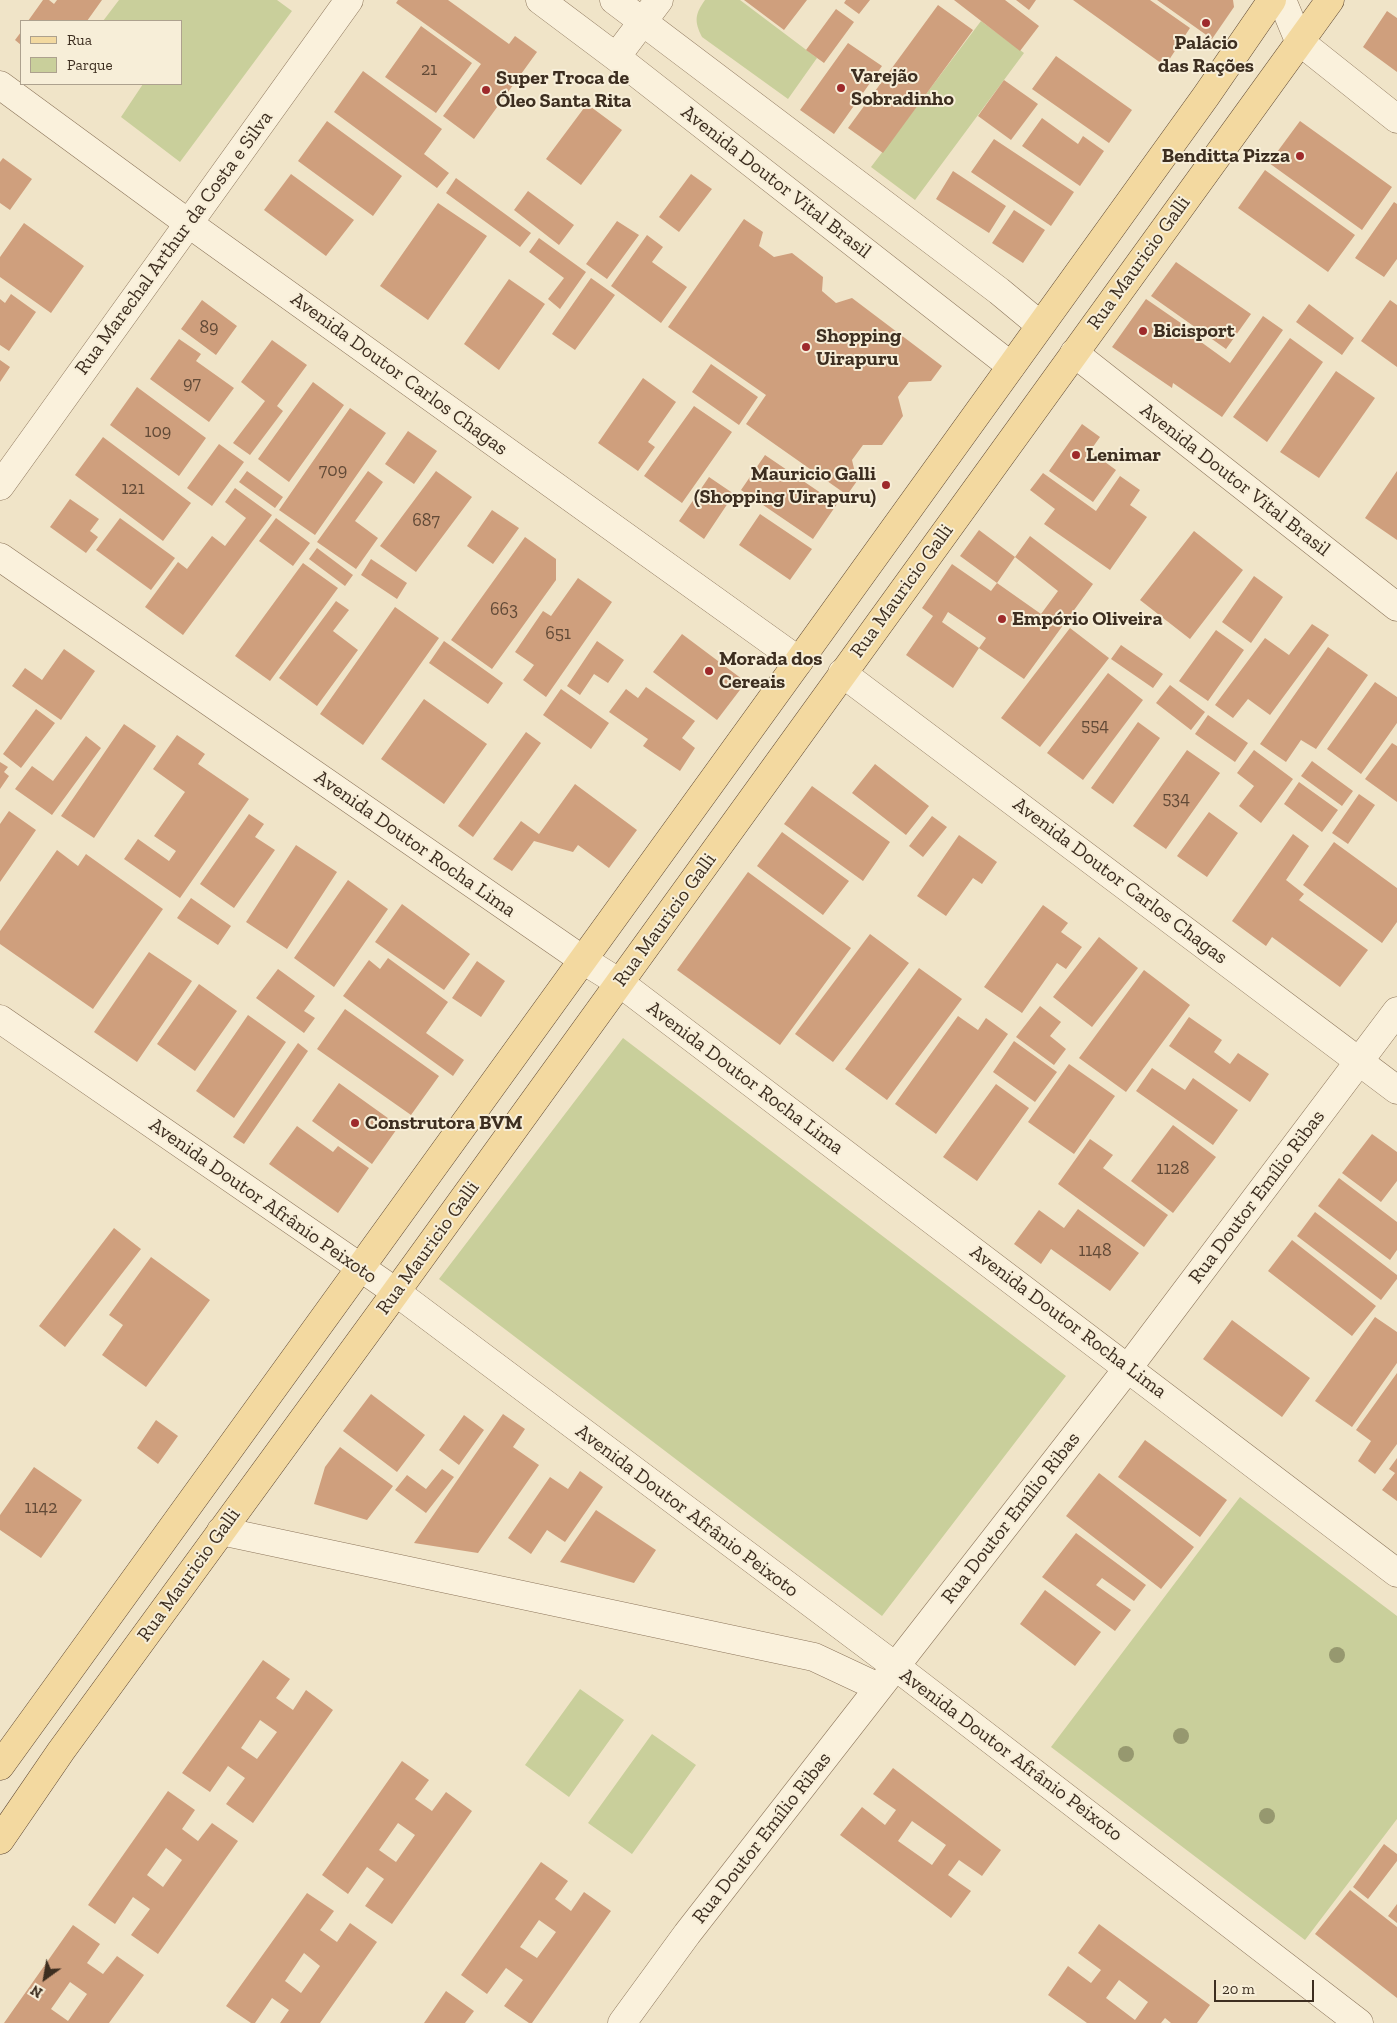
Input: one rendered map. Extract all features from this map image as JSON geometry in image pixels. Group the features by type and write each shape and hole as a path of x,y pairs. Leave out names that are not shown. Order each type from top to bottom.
{"main road":[{"name":"Rua Mauricio Galli","path":"0,1766 1206,96 1272,0"},
{"name":"Rua Mauricio Galli","path":"0,1840 61,1751 620,983 842,673 1330,0"}],"street":[{"name":"Rua Marechal Arthur da Costa e Silva","path":"0,486 349,0"},
{"name":"Avenida Doutor Vital Brasil","path":"540,0 616,57 1011,366"},
{"path":"614,0 999,291 1040,325"},
{"path":"616,57 658,0"},
{"path":"1282,0 1299,41 1397,119"},
{"name":"Avenida Doutor Carlos Chagas","path":"0,85 188,223 799,661"},
{"name":"Avenida Doutor Vital Brasil","path":"1074,353 1397,607"},
{"name":"Avenida Doutor Rocha Lima","path":"0,557 583,960 620,983 1397,1573"},
{"name":"Avenida Doutor Carlos Chagas","path":"842,673 1397,1090"},
{"name":"Rua Doutor Emílio Ribas","path":"622,2023 687,1934 1128,1368 1397,1011"},
{"name":"Avenida Doutor Afrânio Peixoto","path":"0,1019 396,1292 895,1666 1359,2023"},
{"path":"221,1531 814,1657 878,1687"}],"green space":[{"path":"119,0 277,0 292,11 180,162 121,117 142,85 182,85 182,20 104,20"},
{"path":"705,0 740,0 817,58 788,99 702,37 697,18 699,9"},
{"path":"981,21 1024,53 915,200 871,167"},
{"path":"623,1038 1066,1376 882,1616 439,1279"},
{"path":"1240,1497 1397,1616 1397,1819 1305,1940 1051,1747"},
{"path":"580,1689 624,1720 569,1797 525,1765"},
{"path":"652,1734 696,1765 632,1854 588,1823"}],"building":[{"path":"43,0 49,0 54,4 57,0 102,0 88,20 29,20"},
{"name":"Super Troca de Óleo Santa Rita","path":"398,0 448,0 509,44 515,36 537,52 474,139 443,116 481,64 396,3"},
{"path":"744,0 807,0 784,30"},
{"path":"846,0 870,0 859,14 844,3"},
{"path":"954,0 1005,0 1039,26 1020,51"},
{"path":"1016,0 1036,0 1029,10"},
{"path":"1073,0 1150,0 1190,28 1165,66"},
{"name":"Palácio das Rações","path":"1157,0 1233,0 1234,7 1212,39"},
{"path":"938,5 973,30 883,153 848,128"},
{"path":"836,9 854,22 824,63 806,50"},
{"path":"1387,11 1397,18 1397,72 1363,47"},
{"path":"421,26 472,63 436,113 385,77"},
{"path":"20,33 20,44 15,40"},
{"name":"Varejão Sobradinho","path":"848,43 882,66 834,134 800,110"},
{"path":"1056,56 1132,110 1109,143 1032,89"},
{"path":"363,71 442,129 424,154 449,173 437,188 334,112"},
{"path":"1004,80 1038,104 1011,140 978,116"},
{"path":"587,104 622,130 581,185 546,159"},
{"path":"1042,118 1078,144 1083,136 1104,151 1080,186 1022,146"},
{"path":"327,121 402,176 373,216 298,161"},
{"path":"1300,121 1392,187 1362,230 1269,163"},
{"path":"994,139 1074,192 1051,226 971,172"},
{"path":"3,158 32,179 10,210 0,203 0,162"},
{"path":"1265,170 1355,235 1328,272 1238,208"},
{"path":"953,171 1006,206 989,233 936,199"},
{"path":"291,174 354,220 326,256 264,210"},
{"path":"691,174 712,189 679,232 659,217"},
{"path":"456,178 531,233 520,247 446,193"},
{"path":"528,191 574,225 559,245 514,210"},
{"path":"1394,202 1397,204 1397,259 1384,277 1355,258"},
{"path":"438,203 487,236 428,320 380,286"},
{"path":"1014,210 1045,230 1023,263 992,243"},
{"name":"Shopping Uirapuru","path":"744,219 763,232 759,246 774,257 792,253 823,277 822,291 836,303 852,298 942,366 931,381 909,382 898,397 903,416 882,445 863,445 852,460 857,481 847,495 746,424 766,395 668,327"},
{"path":"617,221 639,235 607,279 586,264"},
{"path":"24,223 84,266 51,313 0,277 0,257"},
{"path":"647,235 663,247 652,262 687,287 661,323 611,286"},
{"path":"539,238 586,272 560,309 548,299 564,278 529,252"},
{"path":"1176,262 1251,314 1226,349 1151,296"},
{"path":"591,278 615,295 575,350 552,334"},
{"path":"509,279 545,304 499,370 464,344"},
{"path":"11,294 36,312 9,351 0,345 0,299 5,303"},
{"path":"1146,299 1204,339 1201,342 1230,363 1263,316 1283,330 1222,417 1173,383 1172,388 1112,347"},
{"path":"202,300 237,326 216,355 181,329"},
{"path":"1390,300 1397,305 1397,367 1361,341"},
{"path":"1309,304 1354,338 1342,355 1296,322"},
{"path":"1290,338 1323,362 1267,442 1233,417"},
{"path":"179,339 201,354 196,361 234,388 209,422 150,379"},
{"path":"272,340 307,365 277,406 283,411 250,455 233,443 265,401 241,382"},
{"path":"0,360 10,367 0,382"},
{"path":"711,364 758,397 739,425 692,392"},
{"path":"1336,371 1375,398 1319,478 1280,452"},
{"path":"643,378 676,402 648,442 655,447 638,471 598,443"},
{"path":"313,382 344,405 289,482 258,459"},
{"path":"137,387 206,438 179,476 110,425"},
{"path":"694,406 732,432 682,503 644,476"},
{"path":"350,408 386,433 315,535 279,510"},
{"path":"1082,424 1100,437 1090,451 1116,470 1093,502 1049,471"},
{"path":"408,431 437,451 414,484 385,464"},
{"path":"103,437 191,503 163,541 75,475"},
{"path":"219,444 244,462 212,506 187,488"},
{"path":"765,455 837,504 813,539 741,490"},
{"path":"247,471 283,497 275,508 239,482"},
{"path":"368,471 383,482 355,521 378,538 356,569 317,542"},
{"path":"436,471 472,497 416,572 380,546"},
{"path":"1397,471 1397,540 1365,518"},
{"path":"1043,473 1096,511 1120,476 1140,490 1130,505 1147,517 1110,570 1044,524 1055,509 1030,490"},
{"path":"709,477 734,494 704,539 679,521"},
{"path":"235,488 272,515 183,635 145,607 178,562 187,569 212,536 225,546 246,518 225,502"},
{"path":"70,499 99,519 90,531 98,537 86,553 50,527"},
{"path":"492,510 519,528 493,564 467,546"},
{"path":"760,514 812,549 790,580 739,545"},
{"path":"120,518 175,558 151,590 96,550"},
{"path":"276,518 310,543 293,566 259,541"},
{"path":"979,530 1015,557 997,583 960,556"},
{"path":"1194,531 1243,570 1190,639 1140,600"},
{"path":"1030,536 1093,584 1024,679 979,648 953,688 906,655 933,616 922,608 952,564 991,591 997,583 1041,614 1058,591 1015,557","holes":["948,612 986,638 979,648 942,622"]},
{"path":"525,537 556,559 556,580 492,669 451,640"},
{"path":"317,548 353,575 345,586 309,559"},
{"path":"371,559 407,583 397,599 361,575"},
{"path":"303,563 338,588 270,681 235,656"},
{"path":"1254,576 1283,597 1251,643 1222,622"},
{"path":"578,578 612,602 546,697 523,680 534,665 515,652 543,611 551,616"},
{"path":"336,601 349,610 333,631 358,650 317,706 279,678"},
{"path":"395,607 439,638 363,745 320,714"},
{"path":"1312,624 1329,635 1270,715 1248,699 1233,718 1215,705 1265,638 1289,655"},
{"path":"1070,628 1109,658 1040,747 1001,718"},
{"path":"1216,630 1244,650 1208,701 1179,681"},
{"path":"682,634 746,682 717,720 653,672"},
{"path":"444,641 503,683 488,704 429,663"},
{"path":"597,641 624,660 608,683 594,674 580,695 567,686"},
{"path":"1121,645 1163,674 1153,688 1111,659"},
{"path":"1328,647 1368,675 1316,749 1301,740 1286,762 1260,744"},
{"path":"64,649 95,671 61,720 12,686 25,668 42,680"},
{"path":"1108,673 1143,700 1083,780 1047,753"},
{"path":"1375,682 1397,697 1397,723 1361,774 1327,749"},
{"path":"1170,685 1205,712 1191,730 1156,703"},
{"path":"646,687 695,721 682,738 695,748 680,771 643,746 648,739 609,712 626,689 638,698"},
{"path":"561,689 609,723 591,749 543,715"},
{"path":"424,699 487,744 444,804 381,759"},
{"path":"36,709 55,723 21,768 3,754"},
{"path":"1208,715 1248,743 1235,762 1195,734"},
{"path":"1138,722 1160,738 1113,804 1091,788"},
{"path":"124,724 156,746 94,838 61,816"},
{"path":"526,732 541,743 473,837 458,826"},
{"path":"177,735 205,754 198,764 249,799 180,898 124,859 138,839 169,861 176,851 154,836 185,792 153,769"},
{"path":"86,736 101,748 52,815 15,789 32,766 53,781"},
{"path":"1392,743 1397,746 1397,802 1365,779"},
{"path":"1187,750 1220,773 1166,849 1133,826"},
{"path":"1254,750 1293,779 1261,823 1239,806 1254,786 1237,773"},
{"path":"1312,761 1353,791 1342,806 1301,776"},
{"path":"0,762 8,767 4,772 9,776 0,789"},
{"path":"875,764 929,806 906,835 852,793"},
{"path":"1299,782 1338,810 1322,832 1284,804"},
{"path":"575,784 637,830 609,868 578,845 573,852 534,841 512,871 493,859 521,821 539,834"},
{"path":"812,786 890,842 863,881 784,824"},
{"path":"1359,794 1375,805 1348,844 1332,833"},
{"path":"9,811 36,830 0,882 0,824"},
{"path":"1209,812 1238,833 1207,877 1177,856"},
{"path":"249,814 264,824 255,837 275,850 234,908 200,884"},
{"path":"932,816 947,827 923,857 909,846"},
{"path":"782,832 849,881 823,915 757,866"},
{"path":"1293,834 1309,846 1286,880 1304,894 1299,900 1368,950 1340,987 1272,937 1266,946 1232,921"},
{"path":"959,835 997,862 982,884 973,878 946,916 917,896"},
{"path":"1334,842 1397,888 1397,922 1382,943 1303,885"},
{"path":"296,845 337,872 287,949 246,922"},
{"path":"57,850 78,866 86,854 163,909 93,1009 0,944 0,931"},
{"path":"748,872 851,948 780,1045 677,970"},
{"path":"348,880 388,909 334,987 294,958"},
{"path":"191,898 231,926 218,945 177,918"},
{"path":"402,904 470,954 444,990 375,942"},
{"path":"1043,905 1068,923 1061,932 1082,947 1066,969 1057,963 1022,1013 984,987"},
{"path":"870,934 909,963 833,1062 795,1034"},
{"path":"1099,937 1138,968 1092,1027 1053,997"},
{"path":"149,952 192,981 137,1062 94,1032"},
{"path":"388,958 448,1002 426,1033 464,1060 453,1076 343,996 369,960 380,969"},
{"path":"477,961 505,981 481,1017 452,998"},
{"path":"919,968 962,999 887,1100 845,1069"},
{"path":"278,969 315,996 304,1011 315,1018 304,1033 256,998"},
{"path":"1144,970 1190,1005 1126,1092 1079,1058"},
{"path":"199,984 237,1011 195,1071 157,1044"},
{"path":"1040,1006 1061,1022 1050,1036 1066,1049 1054,1065 1016,1037"},
{"path":"345,1009 439,1076 411,1115 317,1049"},
{"path":"248,1015 286,1042 234,1118 196,1091"},
{"path":"958,1016 978,1030 986,1018 1008,1034 936,1134 895,1104"},
{"path":"1189,1017 1222,1040 1214,1052 1230,1064 1238,1053 1269,1074 1250,1102 1169,1046"},
{"path":"1014,1041 1057,1072 1035,1102 993,1072"},
{"path":"298,1043 308,1051 244,1144 233,1137"},
{"path":"1069,1064 1115,1096 1074,1154 1028,1122"},
{"path":"1152,1068 1185,1090 1193,1078 1238,1110 1213,1145 1136,1091"},
{"name":"Construtora BVM","path":"339,1083 399,1126 372,1164 312,1121"},
{"path":"996,1084 1029,1108 977,1181 943,1157"},
{"path":"1173,1125 1216,1157 1173,1213 1131,1181"},
{"path":"297,1126 333,1152 338,1146 369,1168 338,1213 269,1164"},
{"path":"1372,1134 1397,1152 1397,1181 1381,1202 1342,1173"},
{"path":"1090,1139 1113,1155 1103,1168 1168,1215 1144,1247 1058,1184"},
{"path":"1339,1178 1397,1222 1397,1250 1390,1260 1318,1206"},
{"path":"1078,1209 1139,1253 1110,1291 1051,1249 1041,1264 1014,1244 1039,1210 1064,1228"},
{"path":"1315,1212 1397,1275 1397,1279 1381,1300 1297,1236"},
{"path":"114,1228 141,1249 65,1347 39,1326"},
{"path":"1292,1240 1376,1306 1352,1336 1268,1271"},
{"path":"151,1257 210,1300 146,1387 102,1355 123,1325 109,1315"},
{"path":"1375,1317 1397,1332 1397,1363 1352,1427 1315,1401"},
{"path":"1232,1320 1310,1378 1282,1417 1203,1359"},
{"path":"1397,1373 1397,1444 1375,1474 1358,1461 1371,1441 1356,1430"},
{"path":"371,1394 425,1435 397,1472 343,1431"},
{"path":"503,1414 525,1429 513,1447 539,1465 478,1553 414,1543"},
{"path":"464,1415 484,1430 459,1465 439,1450"},
{"path":"156,1420 178,1436 158,1464 137,1448"},
{"path":"1145,1440 1227,1500 1200,1537 1118,1477"},
{"path":"340,1447 393,1486 367,1520 314,1504 325,1467"},
{"path":"1397,1458 1397,1501 1382,1490 1395,1473 1389,1469"},
{"path":"34,1467 82,1500 41,1558 0,1530 0,1515"},
{"path":"442,1469 454,1477 426,1513 395,1490 407,1475 426,1489"},
{"path":"580,1471 603,1487 565,1542 547,1530 531,1554 508,1538 550,1477 568,1489"},
{"path":"1099,1473 1194,1547 1161,1589 1066,1516"},
{"path":"596,1510 656,1550 634,1583 560,1562"},
{"path":"1076,1533 1146,1585 1134,1601 1102,1578 1096,1585 1131,1610 1115,1631 1042,1577"},
{"path":"1045,1590 1101,1632 1075,1666 1020,1624"},
{"path":"263,1660 290,1679 276,1698 293,1710 306,1690 333,1710 253,1823 226,1804 245,1778 228,1766 210,1792 182,1773","holes":["260,1720 277,1732 257,1759 241,1748"]},
{"path":"402,1761 429,1780 415,1799 432,1811 446,1792 472,1811 392,1924 365,1906 384,1879 367,1867 348,1894 322,1875","holes":["398,1823 415,1835 396,1862 379,1850"]},
{"path":"893,1768 1001,1850 982,1876 959,1860 948,1875 971,1891 951,1918 840,1835 862,1807 885,1825 896,1810 873,1794","holes":["912,1821 946,1845 932,1865 898,1841"]},
{"path":"168,1791 195,1810 182,1829 198,1841 212,1823 238,1841 158,1954 131,1935 150,1909 133,1897 115,1924 88,1905","holes":["166,1848 182,1860 163,1887 147,1875"]},
{"path":"1384,1844 1397,1854 1397,1861 1368,1899 1353,1887"},
{"path":"541,1862 568,1881 555,1899 571,1911 584,1892 611,1911 532,2023 529,2023 504,2006 523,1980 506,1968 487,1994 461,1975","holes":["539,1920 556,1932 537,1958 520,1947"]},
{"path":"1350,1890 1397,1927 1397,1998 1315,1934"},
{"path":"307,1893 334,1911 320,1930 337,1942 350,1923 377,1942 320,2023 280,2023 289,2010 272,1998 255,2023 251,2023 226,2006","holes":["304,1953 320,1966 301,1993 285,1981"]},
{"path":"1397,1904 1397,1923 1388,1916"},
{"path":"1099,1924 1210,2005 1197,2023 1171,2023 1165,2018 1161,2023 1087,2023 1048,1995 1068,1966 1091,1983 1101,1970 1078,1953","holes":["1119,1980 1148,2002 1135,2020 1106,1998"]},
{"path":"73,1925 100,1944 87,1963 103,1974 117,1956 144,1975 109,2023 4,2023","holes":["70,1982 87,1994 68,2021 51,2009"]},
{"path":"446,1991 474,2011 465,2023 424,2023"}],"place":[{"name":"Palácio das Rações","path":"1206,23"},
{"name":"Varejão Sobradinho","path":"841,88"},
{"name":"Super Troca de Óleo Santa Rita","path":"486,90"},
{"name":"Benditta Pizza","path":"1300,156"},
{"name":"Bicisport","path":"1143,331"},
{"name":"Shopping Uirapuru","path":"806,347"},
{"name":"Lenimar","path":"1076,455"},
{"name":"Mauricio Galli (Shopping Uirapuru)","path":"886,485"},
{"name":"Empório Oliveira","path":"1002,619"},
{"name":"Morada dos Cereais","path":"709,671"},
{"name":"Construtora BVM","path":"355,1123"}]}
